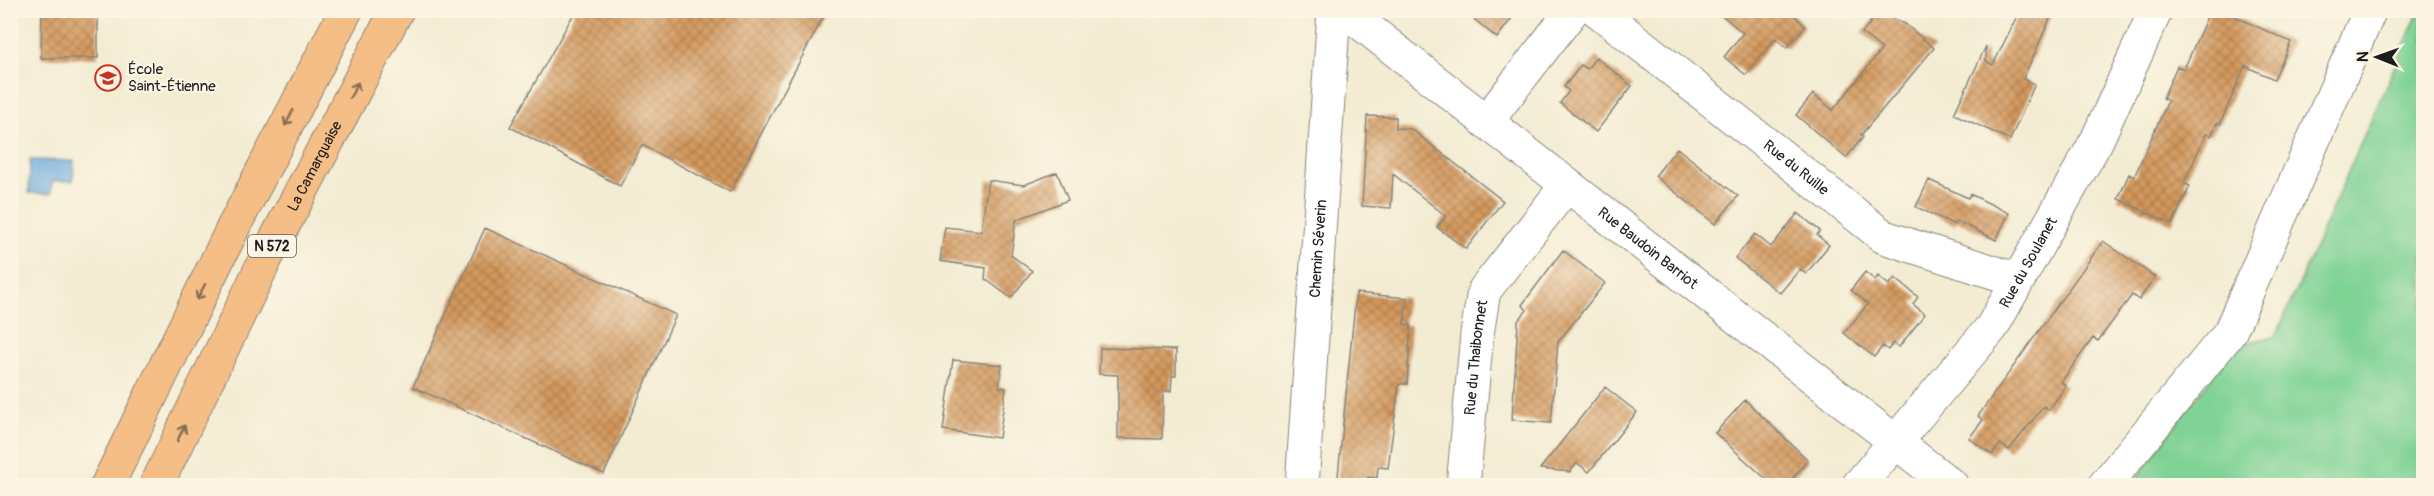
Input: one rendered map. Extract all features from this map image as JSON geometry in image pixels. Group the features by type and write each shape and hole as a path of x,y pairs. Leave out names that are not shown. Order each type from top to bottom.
{"highway":[{"name":"N 572","path":"107,486 234,226 346,10"},
{"name":"La Camarguaise","path":"156,486 266,258 397,10"}],"street":[{"name":"Chemin Séverin","path":"1302,486 1334,10"},
{"name":"Rue Baudoin Barriot","path":"1344,10 1952,486"},
{"path":"1486,122 1573,10"},
{"name":"Rue du Ruille","path":"1597,10 1884,237 2018,280"},
{"name":"Rue du Soulanet","path":"1858,486 1992,327 2097,140 2156,10"},
{"path":"2104,486 2230,332 2370,10"},
{"name":"Rue du Thaibonnet","path":"1463,486 1477,334 1484,291 1567,184"}],"green space":[{"path":"2419,11 2423,11 2423,485 2130,486 2236,345 2276,336"}],"water":[{"path":"30,160 74,161 73,181 52,181 51,194 29,193"}],"building":[{"path":"42,10 98,10 98,58 41,58"},
{"path":"576,10 827,10 730,192 642,145 620,186 510,127"},
{"path":"1463,10 1518,10 1497,38"},
{"path":"1716,10 1789,10 1805,26 1787,48 1775,38 1746,75 1724,57 1743,33"},
{"path":"2020,10 2054,10 2023,79 2035,84 2010,140 1954,114 1986,46 1986,61 1993,65"},
{"path":"2210,10 2221,10 2291,42 2274,79 2245,66 2220,124 2217,123 2211,136 2206,134 2184,183 2190,186 2172,224 2118,199 2129,174 2134,177 2168,101 2163,98 2177,66 2184,69"},
{"path":"1878,13 1905,24 1934,48 1861,135 1863,137 1846,158 1796,115 1813,94 1833,110 1882,49 1862,33"},
{"path":"1596,57 1632,86 1596,132 1560,103 1569,91 1564,87 1581,65 1587,69"},
{"path":"1367,116 1396,117 1396,128 1411,129 1503,201 1466,249 1437,227 1446,216 1393,174 1391,208 1362,206"},
{"path":"1677,148 1738,196 1715,224 1655,176"},
{"path":"1057,172 1068,200 1016,220 1011,255 1032,271 1011,298 985,279 986,268 940,261 945,227 981,231 988,180 1024,185"},
{"path":"1929,180 1968,198 1970,194 2009,213 1996,240 1957,221 1955,225 1916,207"},
{"path":"1798,213 1820,231 1817,235 1829,245 1806,274 1800,269 1780,293 1735,258 1755,234 1771,247"},
{"path":"485,228 676,315 604,474 413,387"},
{"path":"2103,241 2155,277 2139,300 2132,295 2098,341 2093,338 2061,382 2066,386 2049,410 2044,406 2009,450 2000,444 1992,455 1969,438 1983,420 1978,416"},
{"path":"1563,250 1605,283 1558,342 1551,423 1512,420 1518,321 1527,310 1522,305"},
{"path":"1865,272 1875,280 1878,276 1889,285 1895,278 1918,297 1913,304 1925,314 1899,347 1893,343 1888,350 1883,346 1874,357 1844,333 1868,304 1851,290"},
{"path":"1356,293 1407,298 1404,325 1411,325 1407,384 1399,384 1388,468 1378,467 1377,478 1368,477 1368,486 1337,486"},
{"path":"1100,348 1176,350 1176,376 1172,376 1171,391 1163,391 1162,439 1118,438 1118,375 1099,374"},
{"path":"953,360 1002,365 999,387 1006,388 999,438 943,430"},
{"path":"1605,387 1637,412 1589,472 1577,463 1570,472 1540,469"},
{"path":"1745,400 1808,460 1786,486 1774,486 1715,433"}],"place":[{"name":"École Saint-Étienne","path":"108,78"}]}
